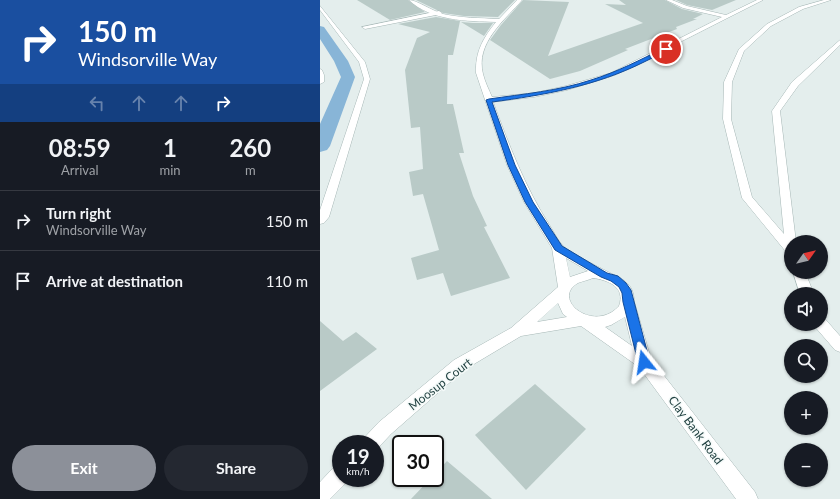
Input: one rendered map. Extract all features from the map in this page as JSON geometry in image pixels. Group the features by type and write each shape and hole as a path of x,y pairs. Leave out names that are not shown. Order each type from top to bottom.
{"street":[{"path":"411,0 425,9 439,13 468,18 501,21"},
{"name":"Clay Bank Road","path":"520,0 483,44 479,58 479,74 512,165 529,202 558,248 565,289 562,296 564,305 568,312 575,318 584,321 644,362 748,499"},
{"path":"668,0 685,7 727,17"},
{"path":"489,100 534,95 567,88 613,74 760,0"},
{"path":"784,242 747,198 727,119 728,82 741,50 769,25 801,8 829,0"},
{"path":"320,7 362,62 367,79 352,130 320,222"},
{"path":"365,27 439,13"},
{"path":"790,235 776,111 795,84 840,42"},
{"path":"320,71 320,82"},
{"name":"Clay Bank Road","path":"558,248 622,285 627,293 644,362"},
{"path":"565,289 572,280 582,276 593,274 604,275"},
{"name":"Moosup Court","path":"378,435 459,365 516,332 565,289"},
{"path":"584,321 606,321 617,317 625,310 628,302"},
{"name":"Moosup Court","path":"516,332 584,321"},
{"path":"827,331 840,346"},
{"path":"320,496 332,483"}],"building":[{"path":"357,0 408,0 425,12 390,20"},
{"path":"416,0 515,0 498,17 464,16 443,13"},
{"path":"523,0 569,2 548,56 643,23 605,4 626,5 619,0 665,0 682,9 703,14 693,19 697,19 676,27 677,29 625,49 628,50 580,71 550,79 490,40"},
{"path":"676,0 736,0 712,10 687,5"},
{"path":"436,17 460,21 453,55 448,55 447,104 453,104 464,153 459,153 473,196 487,226 484,227 510,278 451,296 443,273 417,280 411,258 439,250 423,194 413,196 409,172 423,169 420,127 411,128 405,70 417,38 430,32 398,24"},
{"path":"461,22 473,23 493,23 484,36"},
{"path":"320,321 343,341 356,332 377,349 320,391"},
{"path":"535,384 586,429 526,490 475,435"},
{"path":"447,461 492,499 411,499 422,487 444,487 444,464"}],"waterway":[{"path":"320,30 341,61 348,77 320,146"}],"route":[{"path":"644,362 627,293 622,285 614,279 604,275 558,248 529,202 512,165 489,100 534,95 592,82 632,66 666,49"}]}
